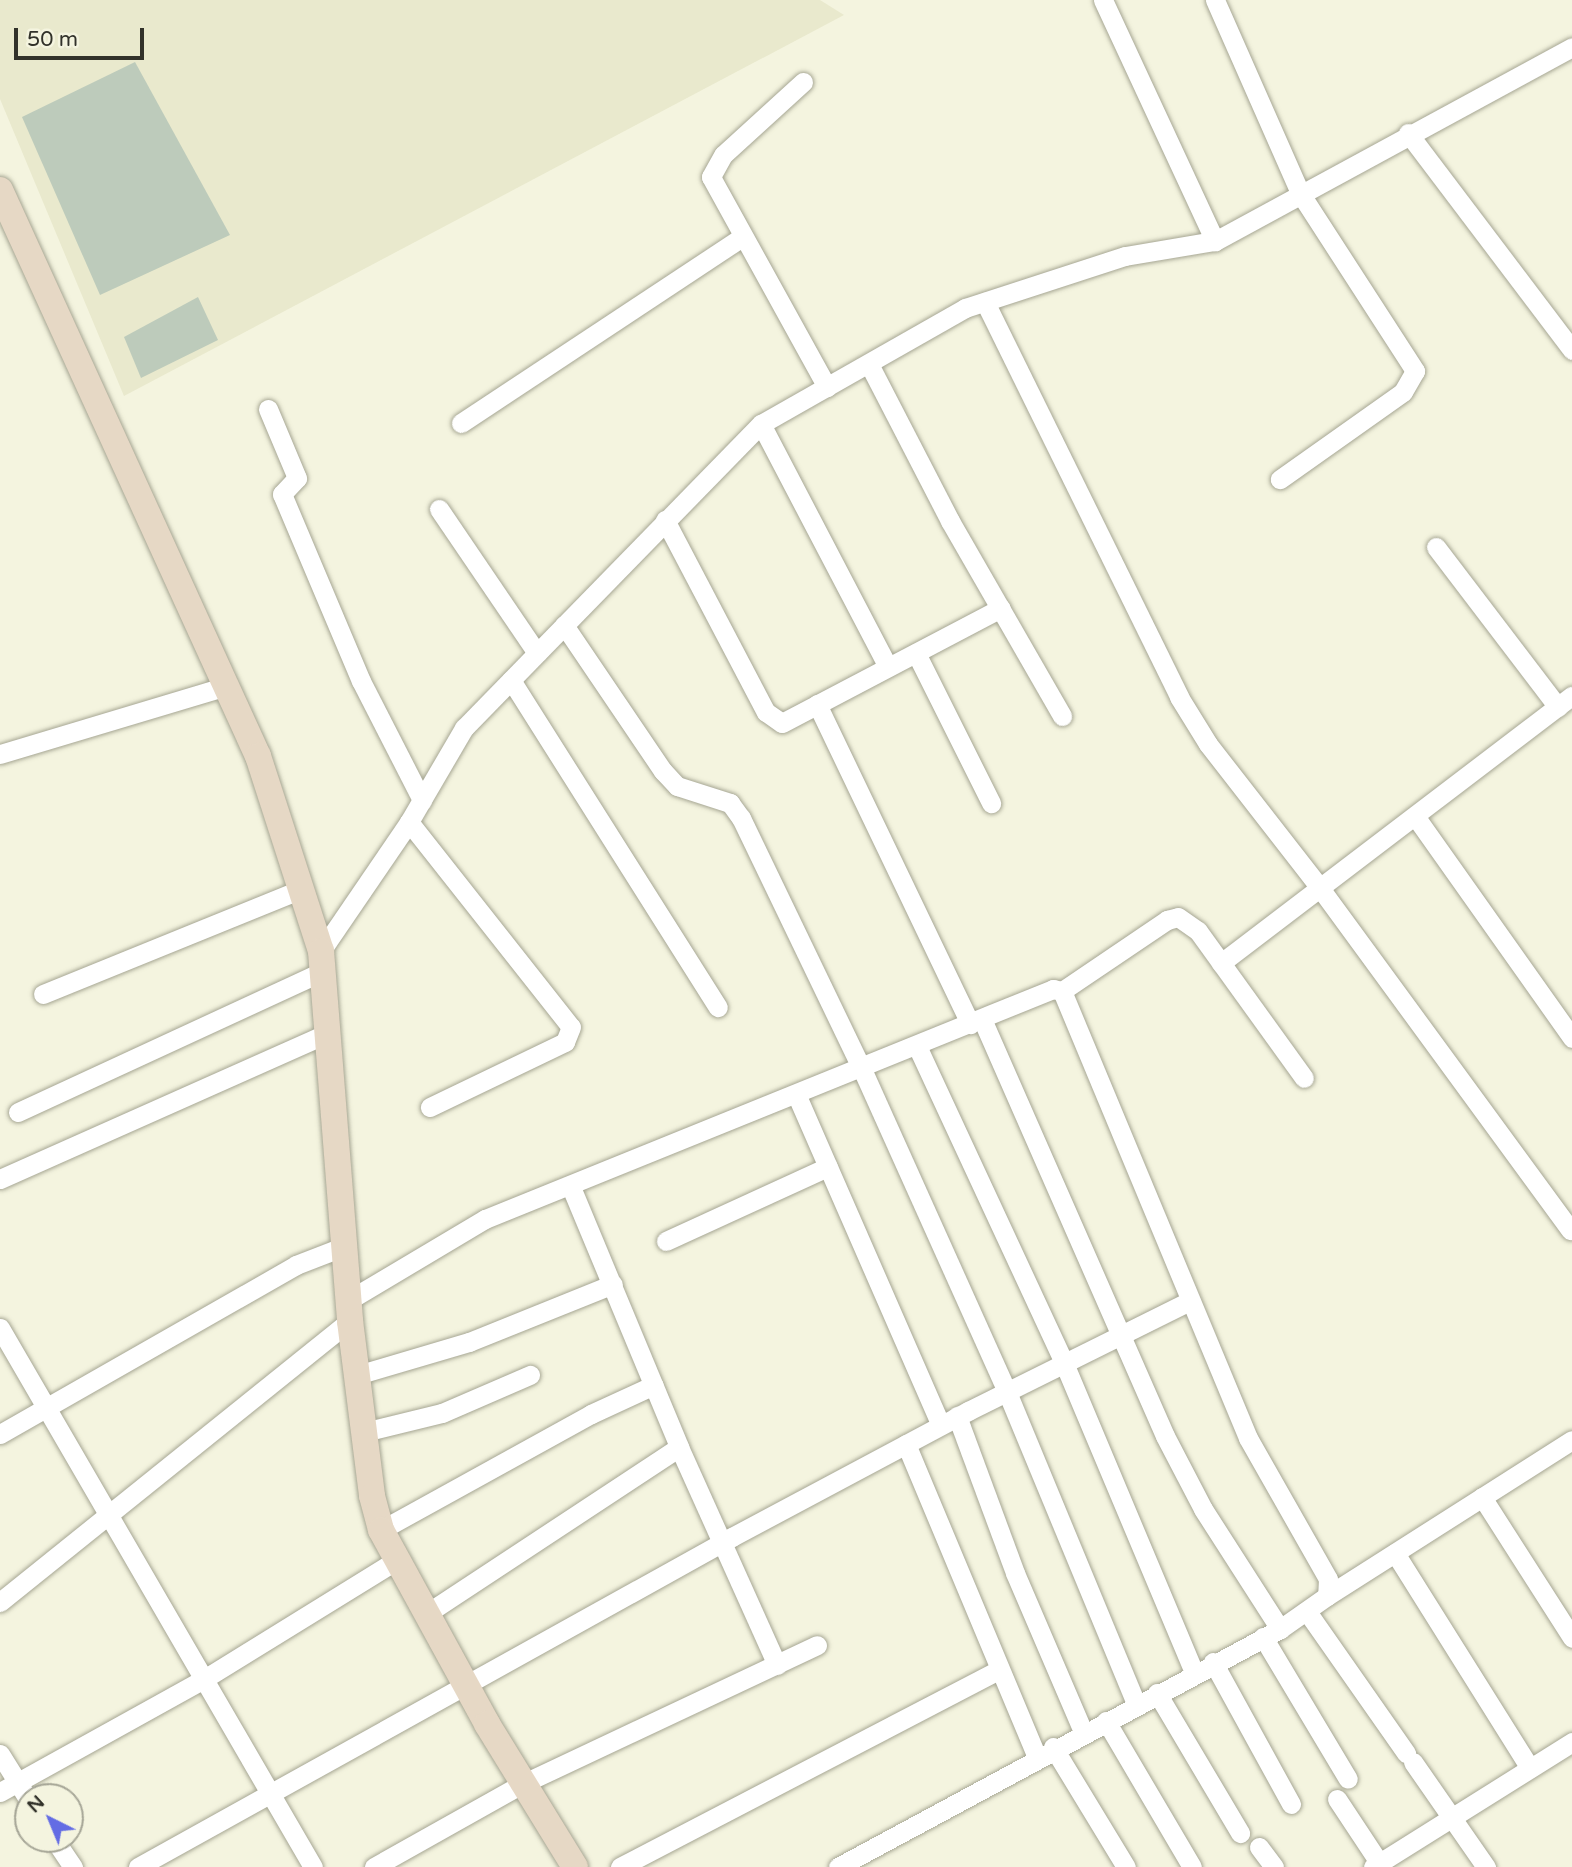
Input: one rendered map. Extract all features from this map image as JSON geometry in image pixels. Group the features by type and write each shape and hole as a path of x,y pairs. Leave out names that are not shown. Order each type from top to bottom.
{"street":[{"path":"1102,0 1215,241"},
{"path":"1215,0 1300,194 1415,371 1403,392 1280,479"},
{"path":"18,1112 322,961 464,728 761,424 965,308 1125,256 1215,241 1408,133 1572,47"},
{"path":"803,82 714,165 711,177 715,191 827,387"},
{"path":"1408,133 1572,350"},
{"path":"0,190 258,756 322,961 349,1311 364,1432 382,1530 465,1685 522,1784 575,1867"},
{"path":"461,423 741,237"},
{"path":"985,302 1179,697 1208,744 1320,888 1570,1230"},
{"path":"869,364 1062,716"},
{"path":"268,409 297,478 282,494 361,681 422,800"},
{"path":"761,424 888,667"},
{"path":"439,509 537,653"},
{"path":"665,520 766,712 782,723 1001,608"},
{"path":"1221,963 1565,701 1436,547"},
{"path":"564,625 663,771 677,786 730,803 741,818 862,1069 1007,1392 1136,1704"},
{"path":"916,653 991,803"},
{"path":"511,680 718,1007"},
{"path":"0,754 227,687"},
{"path":"817,704 976,1021 1124,1334 1165,1436 1348,1779"},
{"path":"1415,816 1572,1038"},
{"path":"409,821 571,1027 565,1042 430,1107"},
{"path":"43,994 301,889"},
{"path":"0,1602 110,1518 349,1311 485,1219 797,1096 1053,989 1062,991 1167,920 1178,917 1198,931 1304,1078"},
{"path":"1062,991 1248,1438 1328,1579 1326,1596"},
{"path":"0,1179 328,1033"},
{"path":"917,1046 1064,1363 1194,1672"},
{"path":"797,1096 949,1421 1084,1734"},
{"path":"666,1241 828,1167"},
{"path":"571,1187 679,1447 777,1665"},
{"path":"0,1434 296,1265 345,1246"},
{"path":"357,1375 469,1342 613,1284"},
{"path":"138,1867 906,1444 1190,1301"},
{"path":"0,1328 313,1867"},
{"path":"364,1432 442,1413 530,1375"},
{"path":"382,1530 591,1414 653,1385"},
{"path":"838,1867 1045,1752 1084,1734 1194,1672 1308,1613 1326,1596 1572,1440"},
{"path":"906,1444 1000,1669 1045,1752 1126,1867"},
{"path":"426,1614 679,1447"},
{"path":"1482,1497 1572,1638"},
{"path":"1395,1553 1530,1768"},
{"path":"28,1783 398,1559"},
{"path":"1308,1613 1486,1867"},
{"path":"374,1867 522,1784 817,1645"},
{"path":"1213,1662 1291,1804"},
{"path":"620,1867 1000,1669"},
{"path":"1157,1693 1240,1833"},
{"path":"1106,1721 1192,1867"},
{"path":"1337,1799 1378,1866 1572,1742"},
{"path":"0,1754 14,1789"},
{"path":"1259,1847 1274,1867"}],"shaded area":[{"path":"0,0 820,0 844,15 124,396 0,99"}],"building":[{"path":"135,62 230,235 100,295 22,117"},
{"path":"198,297 218,340 141,378 124,337"}]}
